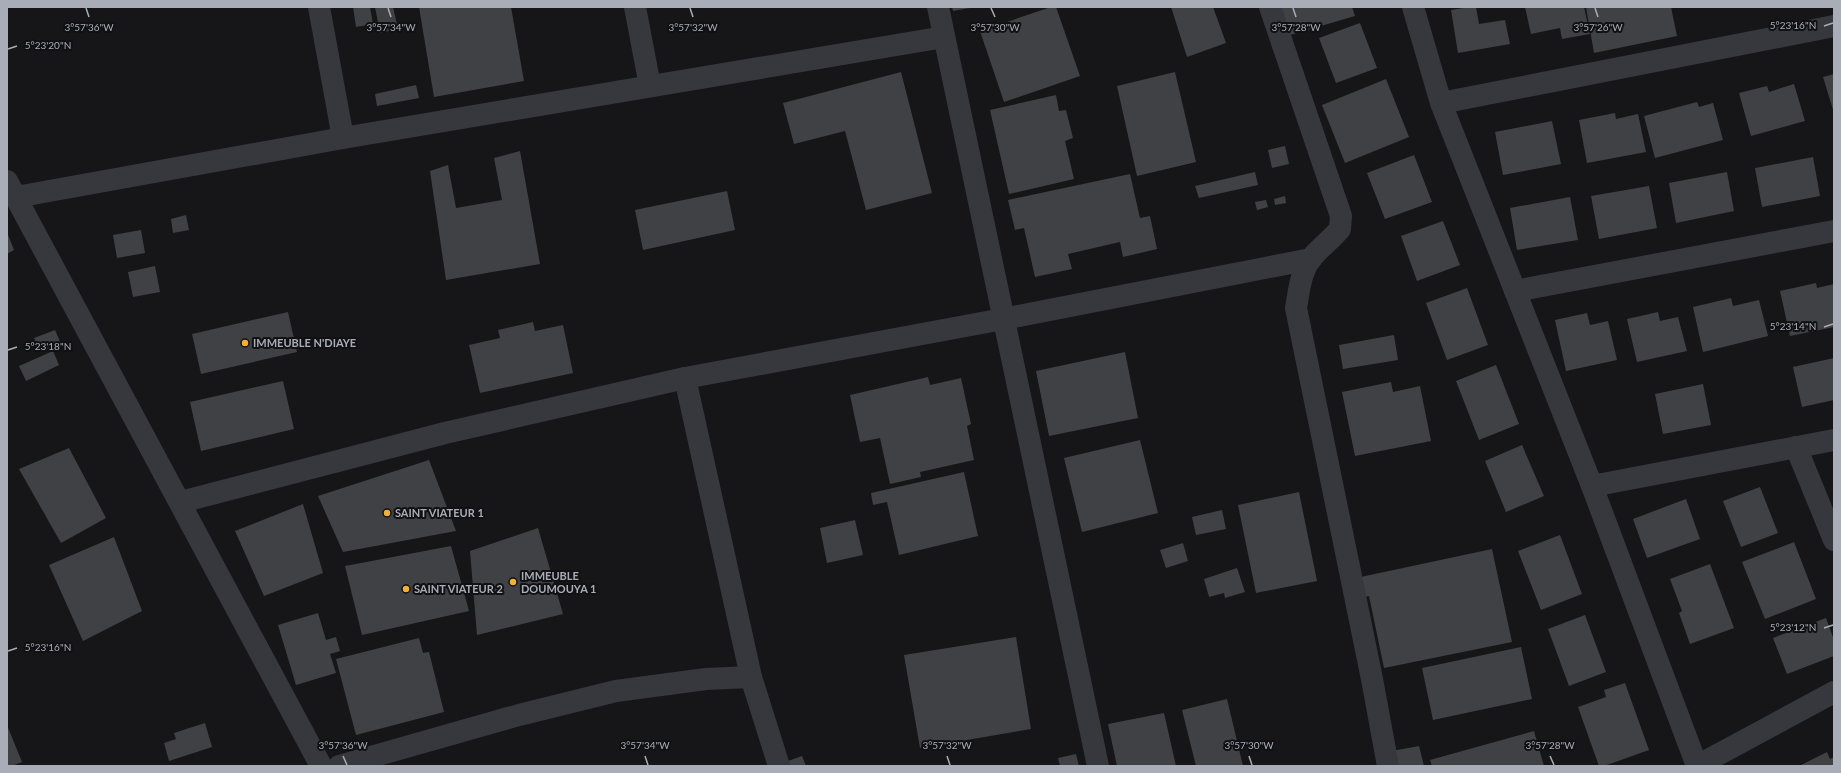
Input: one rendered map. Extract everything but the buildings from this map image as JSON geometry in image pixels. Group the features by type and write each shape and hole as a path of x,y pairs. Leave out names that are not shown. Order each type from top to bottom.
{"street":[{"path":"319,7 343,138"},
{"path":"635,7 650,86"},
{"path":"938,7 1098,766"},
{"path":"1270,7 1341,216 1340,229 1311,259 1302,278 1296,308 1372,679 1388,766"},
{"path":"1412,7 1441,103 1592,486 1697,766 1834,692"},
{"path":"1441,103 1834,26"},
{"path":"321,766 181,502 12,189 343,138 944,37"},
{"path":"1515,291 1834,231"},
{"path":"181,502 445,432 685,378 1003,319 1311,259"},
{"path":"685,378 751,677 778,766"},
{"path":"1592,486 1834,440"},
{"path":"1796,447 1834,540"},
{"path":"339,766 519,715 616,691 706,679 751,677"}],"place":[{"name":"IMMEUBLE N'DIAYE","path":"245,343"},
{"name":"SAINT VIATEUR 1","path":"387,513"},
{"name":"IMMEUBLE DOUMOUYA 1","path":"513,582"},
{"name":"SAINT VIATEUR 2","path":"406,589"}]}
